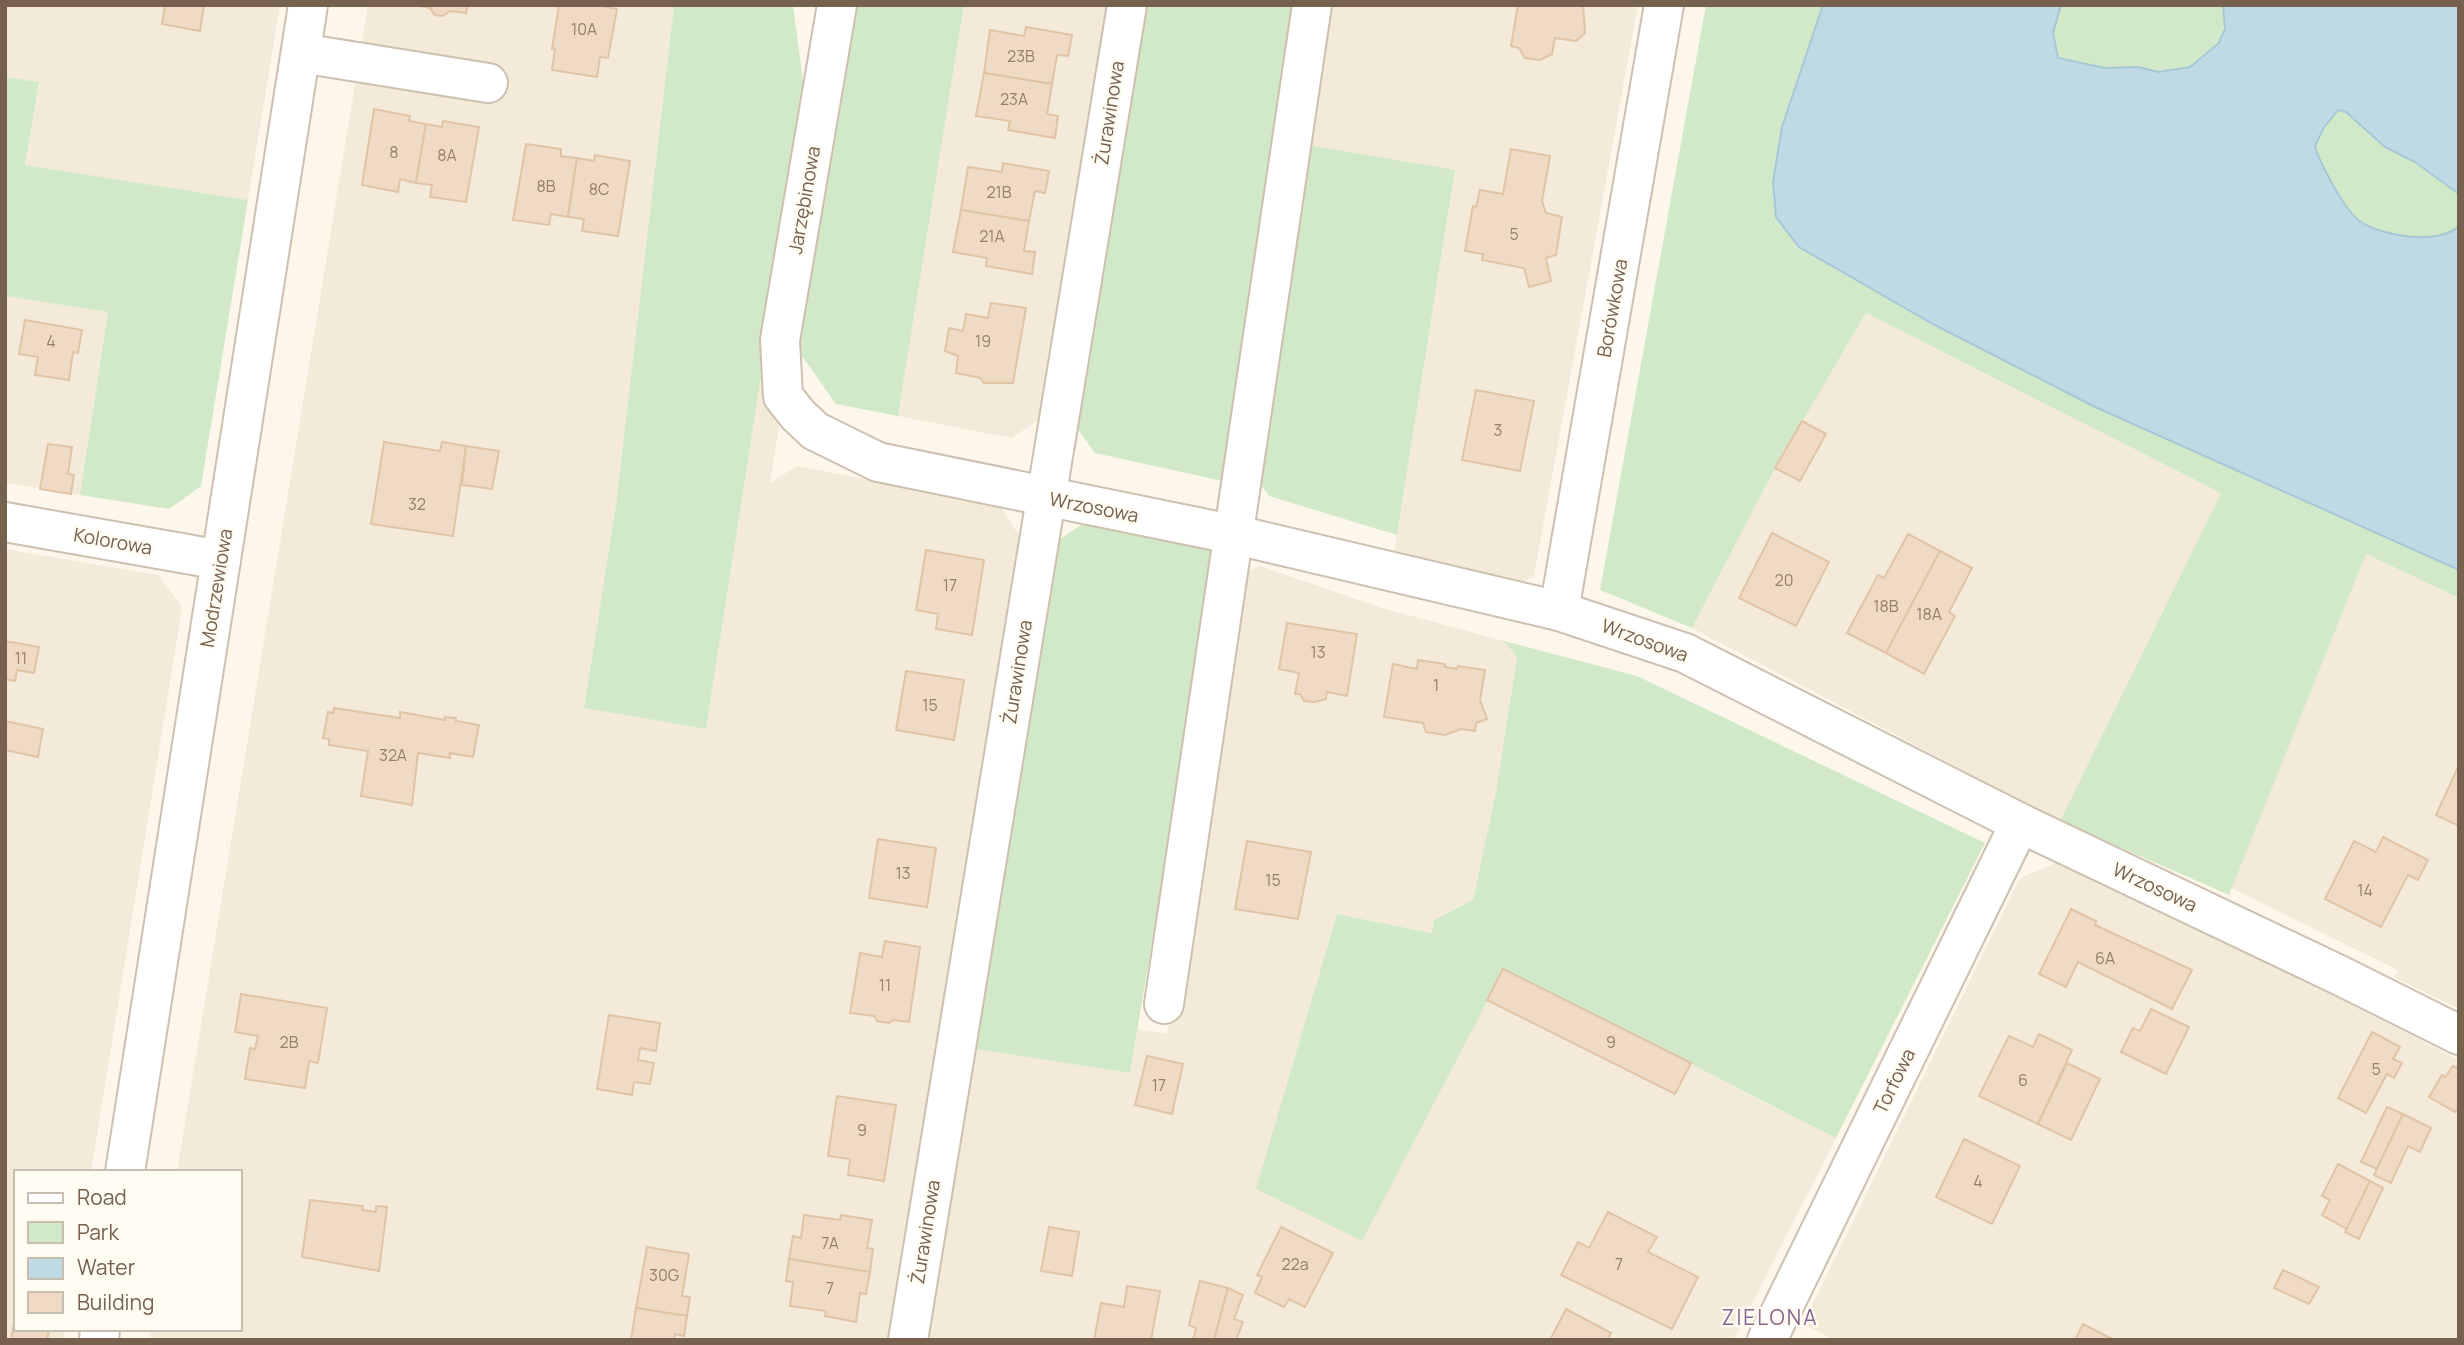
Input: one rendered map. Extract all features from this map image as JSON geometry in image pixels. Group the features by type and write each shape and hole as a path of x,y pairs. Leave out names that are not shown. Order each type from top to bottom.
{"street":[{"name":"Modrzewiowa","path":"125,1170 308,5"},
{"name":"Jarzębinowa","path":"783,396 780,340 837,5"},
{"name":"Żurawinowa","path":"908,1340 1127,5"},
{"path":"1164,1003 1236,535 1312,5"},
{"name":"Borówkowa","path":"1559,611 1664,5"},
{"path":"301,53 488,83"},
{"name":"Wrzosowa","path":"783,396 815,431 878,462 1236,535 1559,611 1685,653 2020,823 2459,1035"},
{"name":"Kolorowa","path":"5,522 220,560"},
{"name":"Torfowa","path":"1770,1339 2020,823"}],"shaded area":[{"path":"5,5 280,5 248,200 25,165 39,82 5,77"},
{"path":"368,5 674,5 616,505 584,708 706,729 762,373 772,396 782,409 770,483 797,466 1000,506 1023,542 895,1340 150,1340 152,1331 242,1331 242,1170 177,1170"},
{"path":"964,5 1113,5 1045,415 1012,438 898,416"},
{"path":"1330,5 1638,5 1534,576 1516,586 1394,554 1455,171 1308,145"},
{"path":"5,296 108,312 80,495 5,483"},
{"path":"1866,313 2221,493 2060,821 1692,628 1775,468"},
{"path":"5,549 159,575 182,608 91,1170 14,1170 14,1331 65,1331 64,1340 5,1340"},
{"path":"2366,554 2459,598 2459,1009 2394,977 2398,970 2231,888"},
{"path":"1260,566 1382,608 1504,641 1517,657 1496,793 1473,900 1434,920 1433,933 1337,914 1257,1189 1487,1000 1503,969 1836,1138 1734,1340 924,1340 970,1048 1130,1073 1138,1029 1167,1034 1207,808 1243,575"},
{"path":"2066,859 2459,1060 2459,1340 1834,1340 1803,1324 2020,878"}],"green space":[{"path":"674,5 793,5 805,97 706,729 584,708 616,505"},
{"path":"853,5 964,5 898,416 836,404 797,349"},
{"path":"1143,5 1300,5 1227,482 1095,453 1072,421"},
{"path":"1706,5 1823,5 1782,127 2093,406 2459,570 2459,598 2366,554 2229,895 2060,821 2221,493 1866,313 1775,468 1692,628 1600,590"},
{"path":"2061,5 2223,5 2225,29 2219,43 2190,67 2158,72 2138,67 2105,68 2058,58 2053,33"},
{"path":"5,77 39,82 25,165 248,200 201,486 169,509 80,495 108,312 5,296"},
{"path":"2339,109 2347,112 2385,147 2415,162 2459,194 2459,226 2438,236 2424,237 2394,234 2358,220 2333,185 2315,146 2324,127"},
{"path":"1308,145 1455,170 1397,535 1269,496 1257,479"},
{"path":"1084,523 1178,539 1218,551 1130,1073 970,1048 1051,545"},
{"path":"1504,641 1637,676 1985,843 1836,1138 1504,969 1362,1241 1256,1189 1337,914 1432,933 1434,920 1473,900 1496,792 1517,657"}],"water":[{"path":"1823,5 2061,5 2053,33 2058,58 2105,68 2138,67 2158,72 2190,67 2219,43 2225,29 2223,5 2459,5 2459,194 2415,162 2385,147 2346,112 2338,110 2324,127 2315,146 2327,174 2346,206 2358,220 2368,226 2394,234 2424,237 2438,236 2459,226 2459,570 2093,406 1933,324 1799,247 1776,217 1773,182 1782,127"}],"building":[{"path":"165,5 204,5 200,31 162,24"},
{"path":"415,5 468,5 466,13 450,11 443,16 435,15 430,8"},
{"path":"559,5 598,5 617,9 608,58 600,57 597,77 552,70 555,49 552,49"},
{"path":"1518,5 1583,6 1585,33 1576,41 1555,38 1552,54 1540,60 1525,58 1519,48 1511,46"},
{"path":"1026,27 1072,35 1068,56 1057,55 1052,84 984,73 990,30 1024,36"},
{"path":"984,73 1052,84 1047,114 1058,116 1055,138 1008,130 1010,121 976,116"},
{"path":"374,109 410,116 409,121 426,124 416,183 400,179 398,192 362,185"},
{"path":"443,121 479,127 466,202 430,197 432,185 416,183 426,124 442,127"},
{"path":"526,144 561,149 561,156 577,158 568,217 551,214 549,225 513,220"},
{"path":"1511,149 1550,156 1542,201 1546,213 1562,217 1556,255 1546,258 1551,281 1529,287 1524,268 1482,260 1483,254 1465,251 1473,206 1476,207 1480,190 1503,194"},
{"path":"595,155 630,161 618,236 582,231 584,219 568,217 577,158 594,161"},
{"path":"1003,163 1049,171 1045,193 1035,191 1029,221 961,210 968,167 1002,172"},
{"path":"961,210 1029,221 1024,251 1035,252 1032,274 986,266 987,258 953,252"},
{"path":"991,303 1026,308 1013,383 984,383 980,378 956,373 958,356 945,351 949,328 963,331 966,314 988,318"},
{"path":"25,320 82,330 78,353 73,352 69,380 35,375 38,357 19,354"},
{"path":"1476,390 1534,401 1520,471 1462,460"},
{"path":"1802,421 1826,434 1800,481 1775,468"},
{"path":"384,442 440,451 442,442 466,446 453,536 371,524"},
{"path":"48,444 72,447 68,474 74,475 71,494 40,489"},
{"path":"466,446 499,451 492,489 462,485"},
{"path":"1772,533 1829,562 1796,626 1739,598"},
{"path":"1908,534 1940,551 1886,653 1847,633 1878,575 1884,578"},
{"path":"926,550 984,560 972,635 936,629 938,614 916,610"},
{"path":"1940,551 1972,568 1949,612 1955,616 1924,674 1886,653"},
{"path":"1287,623 1357,634 1347,696 1327,692 1326,699 1315,702 1304,701 1300,694 1295,694 1299,673 1279,669"},
{"path":"5,641 39,647 34,673 17,670 15,681 5,679"},
{"path":"1418,660 1445,664 1445,667 1457,669 1458,666 1485,670 1480,700 1487,719 1476,723 1475,731 1461,729 1445,735 1426,732 1423,723 1384,717 1393,664 1417,669"},
{"path":"906,671 964,680 954,740 896,730"},
{"path":"334,708 400,718 400,712 445,720 445,717 456,718 456,721 479,725 473,757 450,753 450,758 418,753 412,805 361,796 368,751 329,745 329,739 323,738 328,712 333,713"},
{"path":"5,721 43,729 38,757 5,750"},
{"path":"2459,765 2459,826 2436,815"},
{"path":"2383,837 2428,860 2418,880 2408,875 2381,927 2325,899 2354,841 2376,852"},
{"path":"878,839 936,848 927,907 869,898"},
{"path":"1247,841 1311,852 1298,919 1235,909"},
{"path":"2071,909 2096,921 2095,925 2192,970 2172,1009 2078,962 2066,987 2039,974"},
{"path":"885,941 920,947 909,1022 893,1020 889,1023 877,1021 874,1016 850,1013 860,953 882,957"},
{"path":"1503,969 1691,1063 1675,1094 1487,1000"},
{"path":"241,994 327,1008 318,1063 309,1061 305,1088 245,1079 250,1048 255,1049 258,1036 235,1032"},
{"path":"2151,1009 2189,1027 2166,1074 2121,1052 2133,1028 2140,1031"},
{"path":"609,1015 660,1023 656,1051 640,1048 638,1060 654,1063 650,1084 634,1082 632,1095 597,1089"},
{"path":"2372,1032 2400,1047 2393,1059 2402,1063 2394,1078 2387,1074 2366,1113 2338,1098"},
{"path":"2039,1034 2072,1050 2038,1124 1979,1096 2009,1036 2033,1047"},
{"path":"1147,1056 1183,1064 1172,1114 1135,1105"},
{"path":"2067,1063 2100,1079 2071,1140 2038,1124"},
{"path":"2453,1066 2459,1069 2459,1106 2455,1112 2429,1097 2442,1075 2445,1077"},
{"path":"837,1096 896,1105 884,1181 848,1175 850,1159 828,1156"},
{"path":"2387,1107 2403,1114 2377,1169 2361,1162"},
{"path":"2403,1114 2431,1128 2420,1152 2408,1146 2391,1183 2374,1175"},
{"path":"1964,1139 2020,1166 1992,1224 1936,1197"},
{"path":"2338,1164 2370,1181 2347,1229 2322,1215 2330,1200 2322,1196"},
{"path":"2370,1181 2383,1188 2359,1239 2345,1232"},
{"path":"310,1200 363,1206 362,1210 376,1212 376,1206 387,1207 379,1271 302,1257"},
{"path":"1608,1212 1657,1237 1648,1252 1698,1277 1672,1329 1561,1275 1578,1242 1589,1248"},
{"path":"804,1215 840,1220 841,1215 872,1220 867,1248 873,1249 870,1272 789,1259 793,1236 801,1238"},
{"path":"1049,1227 1079,1232 1072,1276 1041,1271"},
{"path":"1281,1227 1333,1253 1305,1307 1289,1299 1284,1307 1255,1293 1262,1277 1257,1275"},
{"path":"647,1247 689,1254 682,1296 690,1297 687,1316 636,1308"},
{"path":"789,1259 870,1272 866,1294 860,1293 856,1322 825,1316 826,1311 790,1306 793,1282 786,1281"},
{"path":"2283,1270 2319,1287 2309,1304 2274,1288"},
{"path":"1200,1281 1228,1288 1214,1340 1193,1340 1196,1328 1189,1325"},
{"path":"1127,1286 1160,1291 1151,1340 1094,1340 1101,1303 1124,1307"},
{"path":"1228,1288 1243,1295 1234,1319 1243,1322 1236,1340 1214,1340"},
{"path":"636,1308 687,1316 684,1336 675,1334 674,1340 631,1340"},
{"path":"1566,1309 1611,1333 1607,1340 1550,1340"},
{"path":"14,1323 14,1331 49,1331 47,1340 11,1340"},
{"path":"2083,1324 2114,1340 2075,1340"}],"district":[{"name":"ZIELONA","path":"1770,1318"}]}
